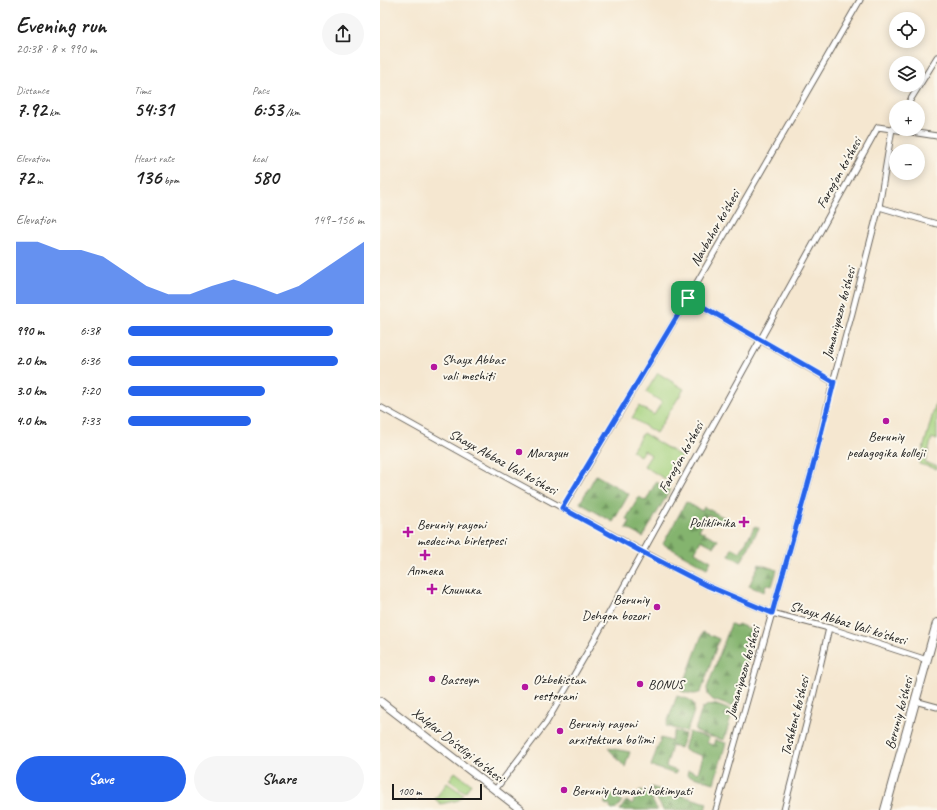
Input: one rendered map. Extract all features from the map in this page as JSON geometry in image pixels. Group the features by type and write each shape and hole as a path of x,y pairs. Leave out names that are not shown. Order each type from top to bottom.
{"main road":[{"name":"Beruniy ko'shesi","path":"886,810 937,623"}],"street":[{"name":"Navbahor ko'shesi","path":"562,508 688,298 860,0"},
{"path":"910,100 937,57"},
{"name":"Farog'on ko'shesi","path":"495,790 546,723 592,644 878,127 889,129"},
{"path":"925,134 937,136"},
{"name":"Jumaniyazov ko'shesi","path":"716,810 813,466 879,207 891,136"},
{"path":"879,207 937,224"},
{"path":"688,298 834,382"},
{"name":"Shayx Abbaz Vali ko'shesi","path":"380,407 642,552 708,586 772,613 829,628 927,660"},
{"name":"Tashkent ko'shesi","path":"784,810 829,628"},
{"name":"Xalqlar Do'stligi ko'shesi","path":"380,701 521,810"},
{"path":"915,701 937,707"}],"green space":[{"path":"658,373 684,389 656,433 632,418 639,406 654,415 662,402 646,392"},
{"path":"936,402 937,440 932,438 925,463 937,466 937,469 919,464"},
{"path":"643,433 682,457 668,481 644,466 651,455 644,450 640,456 632,451"},
{"path":"596,475 629,494 613,522 580,503"},
{"path":"656,482 670,490 643,537 626,528 630,521 626,519 639,497 646,501"},
{"path":"686,502 702,511 704,507 731,521 729,525 708,514 699,530 718,540 714,547 701,540 695,552 711,561 707,568 663,544"},
{"path":"755,526 759,528 741,562 729,555 732,548 740,552"},
{"path":"759,564 777,570 772,586 766,584 764,592 749,586"},
{"path":"731,624 736,626 738,624 750,629 751,631 748,644 752,646 733,707 713,700 708,695 707,688"},
{"path":"703,632 719,639 701,692 693,694 681,691"},
{"path":"677,696 689,700 694,704 692,716 686,732 666,726"},
{"path":"714,704 733,711 724,740 701,734 695,730 702,709 708,705"},
{"path":"675,731 685,734 680,748 672,746 666,767 677,771 675,774 651,766 661,738 671,741"},
{"path":"689,732 709,738 707,743 713,745 715,740 726,743 714,783 687,775 688,770 698,773 703,756 684,750"},
{"path":"608,748 630,752 625,767"},
{"path":"455,772 471,784 465,792 449,780"},
{"path":"447,783 463,794 459,800 441,804 435,799"},
{"path":"651,787 707,803 705,810 663,810"},
{"path":"640,790 648,792 657,810 620,810 626,801 632,804"},
{"path":"612,793 622,801 617,808 612,810 609,807 611,806 609,804 607,805 604,803"}],"place":[{"name":"Shayx Abbas vali meshiti","path":"434,367"},
{"name":"Beruniy pedagogika kolleji","path":"886,421"},
{"name":"Магазин","path":"519,452"},
{"name":"Poliklinika","path":"744,522"},
{"name":"Beruniy rayoni medecina birlespesi","path":"408,532"},
{"name":"Аптека","path":"425,555"},
{"name":"Клиника","path":"432,589"},
{"name":"Beruniy Dehqon bozori","path":"657,607"},
{"name":"Basseyn","path":"432,679"},
{"name":"BONUS","path":"640,684"},
{"name":"O'zbekistan restorani","path":"525,687"},
{"name":"Beruniy rayoni arxitektura bo'limi","path":"560,731"},
{"name":"Beruniy tumani hokimyati","path":"564,790"}],"route":[{"path":"688,298 834,382 813,466 772,613 708,586 562,508 688,298"}]}
